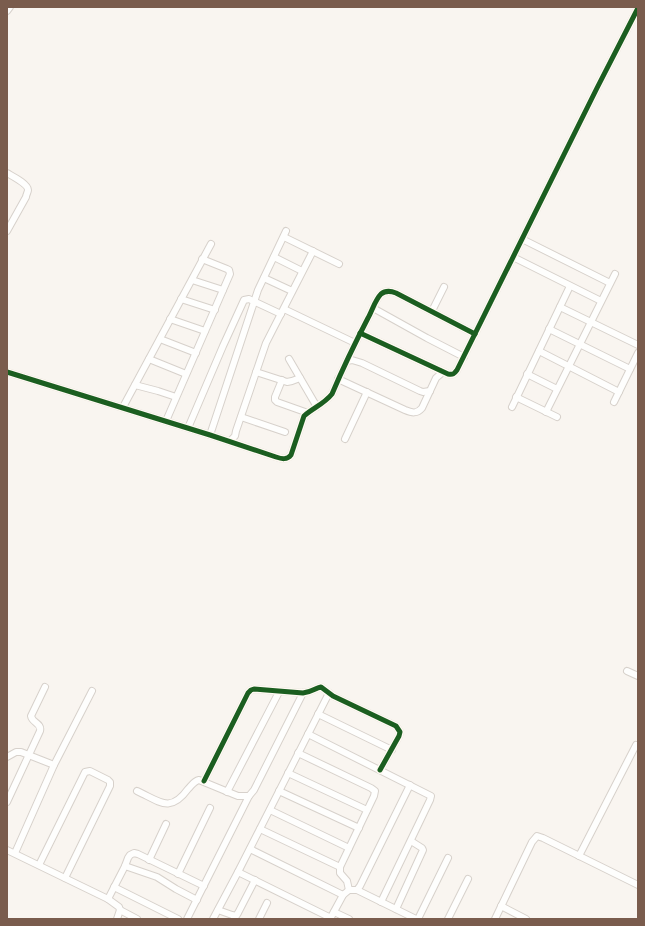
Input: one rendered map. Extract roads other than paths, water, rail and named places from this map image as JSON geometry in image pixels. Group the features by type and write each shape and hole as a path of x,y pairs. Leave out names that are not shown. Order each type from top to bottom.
{"street":[{"path":"7,11 10,7"},
{"path":"360,333 443,372 454,374 638,8"},
{"path":"7,181 9,174 28,188 28,192 7,231"},
{"path":"210,435 258,290 285,234 313,251 339,264"},
{"path":"522,239 610,283"},
{"path":"123,407 211,244"},
{"path":"230,441 235,436 266,343 313,251"},
{"path":"274,257 302,271"},
{"path":"513,257 601,301"},
{"path":"166,421 230,274 229,270 202,259"},
{"path":"546,412 614,274"},
{"path":"264,278 292,292"},
{"path":"192,280 224,290"},
{"path":"512,407 570,286"},
{"path":"432,311 444,287"},
{"path":"7,372 123,407 285,459 292,455 304,416 327,400 332,394 360,333 382,294 387,291 391,291 475,334"},
{"path":"181,299 214,310"},
{"path":"188,428 246,299 282,311 355,344"},
{"path":"560,307 638,345"},
{"path":"373,308 427,338 464,356"},
{"path":"170,320 206,331"},
{"path":"549,329 630,369"},
{"path":"160,338 196,353"},
{"path":"539,351 619,392"},
{"path":"614,402 638,353"},
{"path":"149,359 186,374"},
{"path":"289,359 317,407"},
{"path":"347,361 352,360 362,363 420,391 430,391"},
{"path":"256,372 287,382 300,378"},
{"path":"338,379 411,413 416,413 422,408 436,378 443,372"},
{"path":"528,374 557,389"},
{"path":"282,380 275,400 308,413"},
{"path":"135,384 176,397"},
{"path":"345,439 367,392"},
{"path":"516,397 557,417"},
{"path":"241,417 285,432"},
{"path":"627,671 638,676"},
{"path":"7,802 41,728 31,719 31,716 45,687"},
{"path":"204,781 248,693 254,689 303,693 313,691 319,687 324,688 329,693 396,726 400,732 399,736 380,770"},
{"path":"15,853 54,765 92,690"},
{"path":"227,792 279,692"},
{"path":"187,919 303,693"},
{"path":"213,919 329,693"},
{"path":"318,714 392,750"},
{"path":"308,734 430,795 431,798 381,902"},
{"path":"579,856 636,745"},
{"path":"7,757 16,752 21,752 54,765"},
{"path":"298,753 375,791 340,868 340,873 346,881 349,890"},
{"path":"39,865 85,772 90,771 108,780 110,782 110,786 65,878"},
{"path":"288,773 367,810"},
{"path":"137,791 168,804 178,800 196,780 200,780 238,796 249,796"},
{"path":"357,890 410,785"},
{"path":"279,792 358,828"},
{"path":"178,874 210,808"},
{"path":"270,810 349,848"},
{"path":"149,860 166,824"},
{"path":"260,829 340,868"},
{"path":"495,919 532,842 537,836 638,886"},
{"path":"396,909 423,850 411,841"},
{"path":"250,849 343,895"},
{"path":"7,850 108,900 120,910 137,919"},
{"path":"108,900 128,858 134,853 204,886"},
{"path":"238,872 331,919 343,895 349,890 357,890 417,919 448,858"},
{"path":"125,866 157,877 197,900"},
{"path":"448,919 468,879"},
{"path":"218,910 236,916 255,880"},
{"path":"114,887 178,919"},
{"path":"259,919 267,903"},
{"path":"501,906 526,919"},
{"path":"116,919 120,910"},
{"path":"334,912 348,919"}]}
